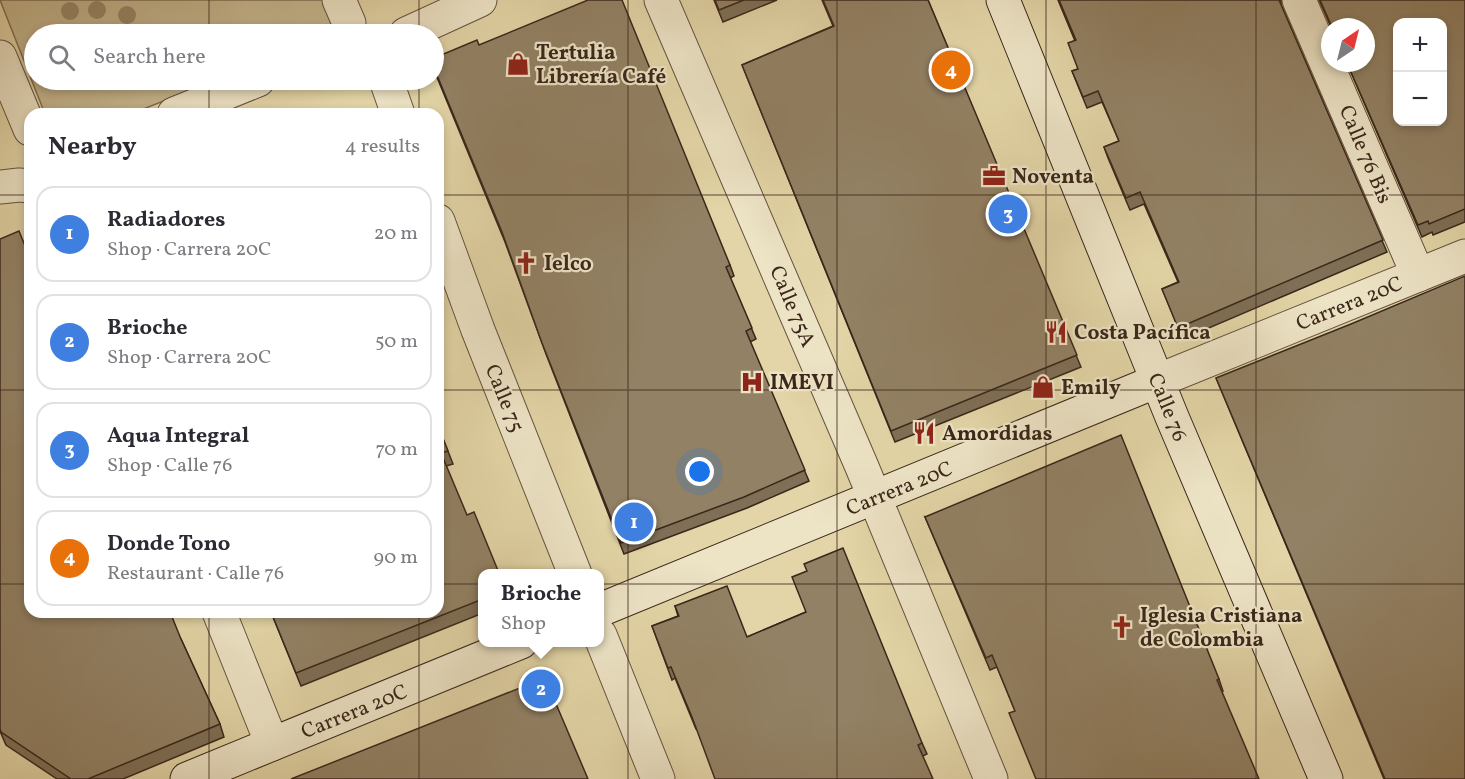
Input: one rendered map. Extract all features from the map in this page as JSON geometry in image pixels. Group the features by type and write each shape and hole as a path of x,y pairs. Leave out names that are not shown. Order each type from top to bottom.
{"street":[{"path":"339,0 349,24"},
{"path":"428,24 480,0"},
{"name":"Calle 75A","path":"661,0 875,498 991,779"},
{"name":"Calle 76","path":"1003,0 1157,381 1326,779"},
{"name":"Calle 76 Bis","path":"1299,0 1418,275"},
{"path":"0,57 24,115"},
{"path":"189,108 233,90"},
{"path":"390,90 396,108"},
{"path":"0,187 24,185"},
{"name":"Calle 75","path":"444,237 478,330 573,569"},
{"name":"Carrera 20C","path":"604,608 1465,256"},
{"path":"221,618 272,744"},
{"path":"604,645 657,779"},
{"name":"Carrera 20C","path":"187,779 509,647"}],"shaded area":[{"path":"0,0 324,0 334,24 24,24 24,61"},
{"path":"36,90 191,90 146,108 43,108"}],"building":[{"path":"588,0 622,0 730,265 726,267 752,328 746,331 805,470 744,497 621,543 542,343 502,232 443,90 444,54 477,40 479,45"},
{"path":"715,0 744,0 719,10"},
{"path":"823,0 928,0 1077,355 891,431 742,65 834,26"},
{"path":"1059,0 1279,0 1383,240 1178,328 1162,289 1179,282 1140,192 1126,198 1104,147 1119,141 1098,91 1083,97 1072,71 1078,69 1068,43 1076,40"},
{"path":"1320,0 1465,0 1465,209 1429,224 1428,221 1418,225 1351,72 1375,72 1375,18 1328,18"},
{"path":"19,231 24,243 24,618 172,618 220,724 88,779 71,779 1,732 0,729 0,239"},
{"path":"1465,276 1465,779 1385,779 1216,378"},
{"path":"1121,435 1219,679 1217,680 1259,779 1036,779 1009,713 1015,711 992,655 986,658 925,517"},
{"path":"444,460 467,515 474,512 497,569 478,569 478,601 444,614"},
{"path":"843,548 922,743 918,745 933,779 715,779 692,717 671,667 668,668 652,626 679,616 675,606 727,586 747,637 806,612 792,577 807,571 804,564"},
{"path":"273,618 435,618 296,673"},
{"path":"545,678 588,779 291,779"}],"place":[{"name":"Tertulia Librería Café","path":"518,64"},
{"name":"Donde Tono","path":"951,70"},
{"name":"Noventa","path":"994,176"},
{"name":"Aqua Integral","path":"1008,214"},
{"name":"Ielco","path":"526,263"},
{"name":"Costa Pacífica","path":"1056,332"},
{"name":"IMEVI","path":"752,382"},
{"name":"Emily","path":"1043,387"},
{"name":"Amordidas","path":"924,433"},
{"name":"Radiadores","path":"634,522"},
{"name":"Iglesia Cristiana de Colombia","path":"1122,627"},
{"name":"Brioche","path":"541,689"}]}
